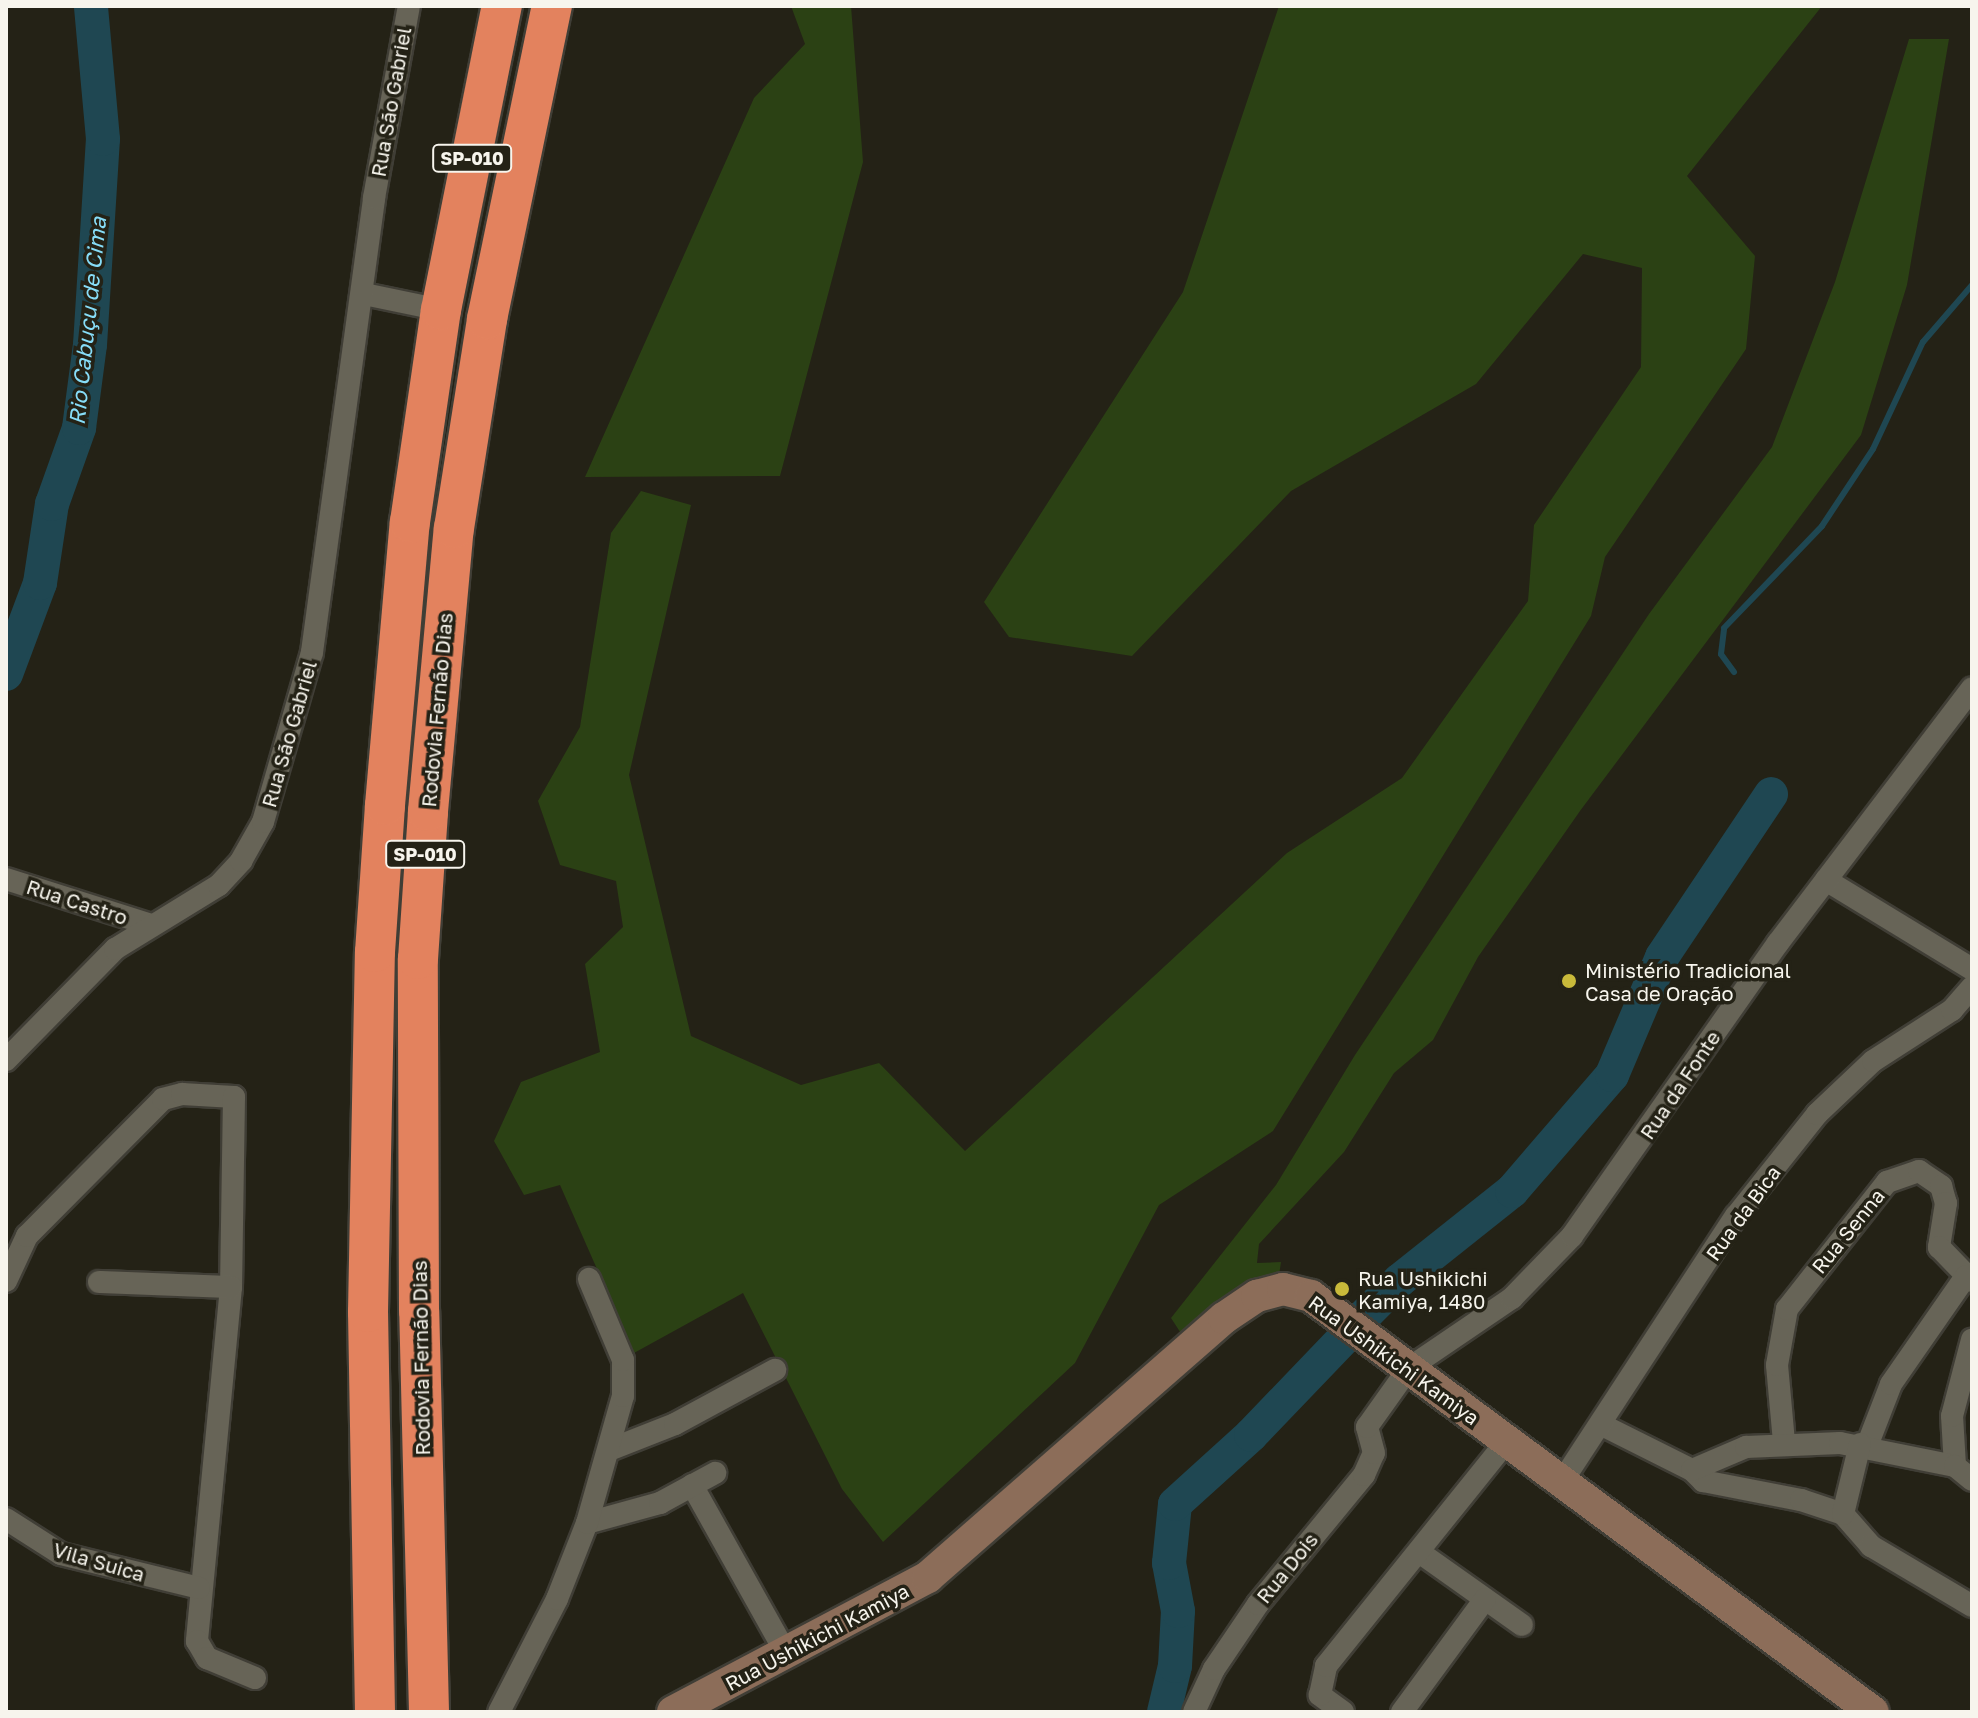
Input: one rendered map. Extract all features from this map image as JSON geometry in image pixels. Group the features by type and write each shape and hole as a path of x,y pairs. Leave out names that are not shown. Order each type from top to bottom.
{"highway":[{"name":"SP-010","path":"375,1712 368,1312 375,952 410,522 441,310 502,6"},
{"name":"Rodovia Fernão Dias","path":"429,1712 418,1020 428,811 456,513 487,319 552,6"}],"main road":[{"name":"Rua Ushikichi Kamiya","path":"673,1712 928,1577 1127,1398 1257,1296 1283,1289 1311,1296 1873,1712"}],"street":[{"name":"Rua São Gabriel","path":"6,1060 78,981 148,924 219,885 241,861 263,822 283,764 312,652 364,294 376,184 409,6"},
{"path":"364,294 441,310"},
{"name":"Rua da Fonte","path":"1409,1368 1512,1298 1572,1236 1826,880 1972,688"},
{"name":"Rua Castro","path":"6,879 148,924"},
{"path":"1826,880 1972,969"},
{"name":"Rua da Bica","path":"1561,1483 1604,1426 1736,1216 1817,1114 1873,1061 1952,1010 1972,987"},
{"path":"6,1281 27,1236 163,1099 224,1093 235,1101 231,1287 199,1588 201,1654 255,1678"},
{"name":"Rua Senna","path":"1784,1442 1777,1365 1787,1309 1887,1182 1919,1171 1941,1186 1946,1203 1939,1247 1969,1279"},
{"path":"499,1712 534,1652 587,1523 609,1450 625,1374 589,1279"},
{"path":"1843,1514 1863,1445 1891,1384 1969,1279"},
{"path":"99,1282 231,1287"},
{"path":"1692,1470 1746,1447 1784,1442 1863,1445 1964,1473 1952,1416 1972,1340"},
{"name":"Rua Dois","path":"1194,1712 1214,1669 1258,1604 1364,1475 1374,1453 1367,1427 1409,1368"},
{"path":"609,1450 675,1424 775,1370"},
{"path":"1604,1426 1692,1470 1708,1483 1801,1500 1843,1514 1871,1546 1972,1606"},
{"path":"1343,1712 1320,1695 1319,1680 1326,1666 1506,1442"},
{"path":"587,1523 645,1508 715,1473"},
{"path":"692,1485 786,1653"},
{"name":"Vila Suica","path":"6,1519 61,1554 199,1588"},
{"path":"1419,1552 1522,1625"},
{"path":"1402,1712 1485,1599"}],"green space":[{"path":"791,6 851,6 863,162 780,476 585,477 754,98 805,44"},
{"path":"1279,6 1822,6 1687,176 1755,256 1746,349 1605,557 1591,616 1273,1131 1159,1205 1075,1363 883,1542 842,1489 743,1293 634,1353 560,1185 524,1195 494,1141 521,1082 600,1052 585,964 623,927 616,881 560,865 538,801 580,727 611,533 641,491 691,505 629,775 691,1036 801,1085 879,1063 965,1151 1287,853 1402,778 1528,601 1534,525 1641,367 1642,268 1583,254 1476,384 1291,491 1132,656 1009,637 984,602 1183,292"},
{"path":"1909,39 1949,39 1907,285 1861,435 1580,811 1478,957 1433,1040 1394,1073 1344,1152 1259,1244 1257,1263 1281,1262 1278,1282 1186,1341 1171,1318 1276,1185 1355,1055 1649,614 1772,447 1835,282"}],"waterway":[{"name":"Rio Cabuçu de Cima","path":"6,674 40,583 52,504 79,428 90,345 103,139 91,6"},
{"path":"1734,672 1721,654 1724,628 1822,526 1873,449 1923,342 1972,285"},
{"path":"1365,1315 1400,1280 1512,1191 1612,1075 1662,957 1771,794"},
{"path":"1164,1712 1175,1666 1178,1611 1169,1563 1175,1504 1251,1435 1342,1340"}],"place":[{"name":"Ministério Tradicional Casa de Oração","path":"1569,981"},
{"name":"Rua Ushikichi Kamiya, 1480","path":"1342,1289"}]}
